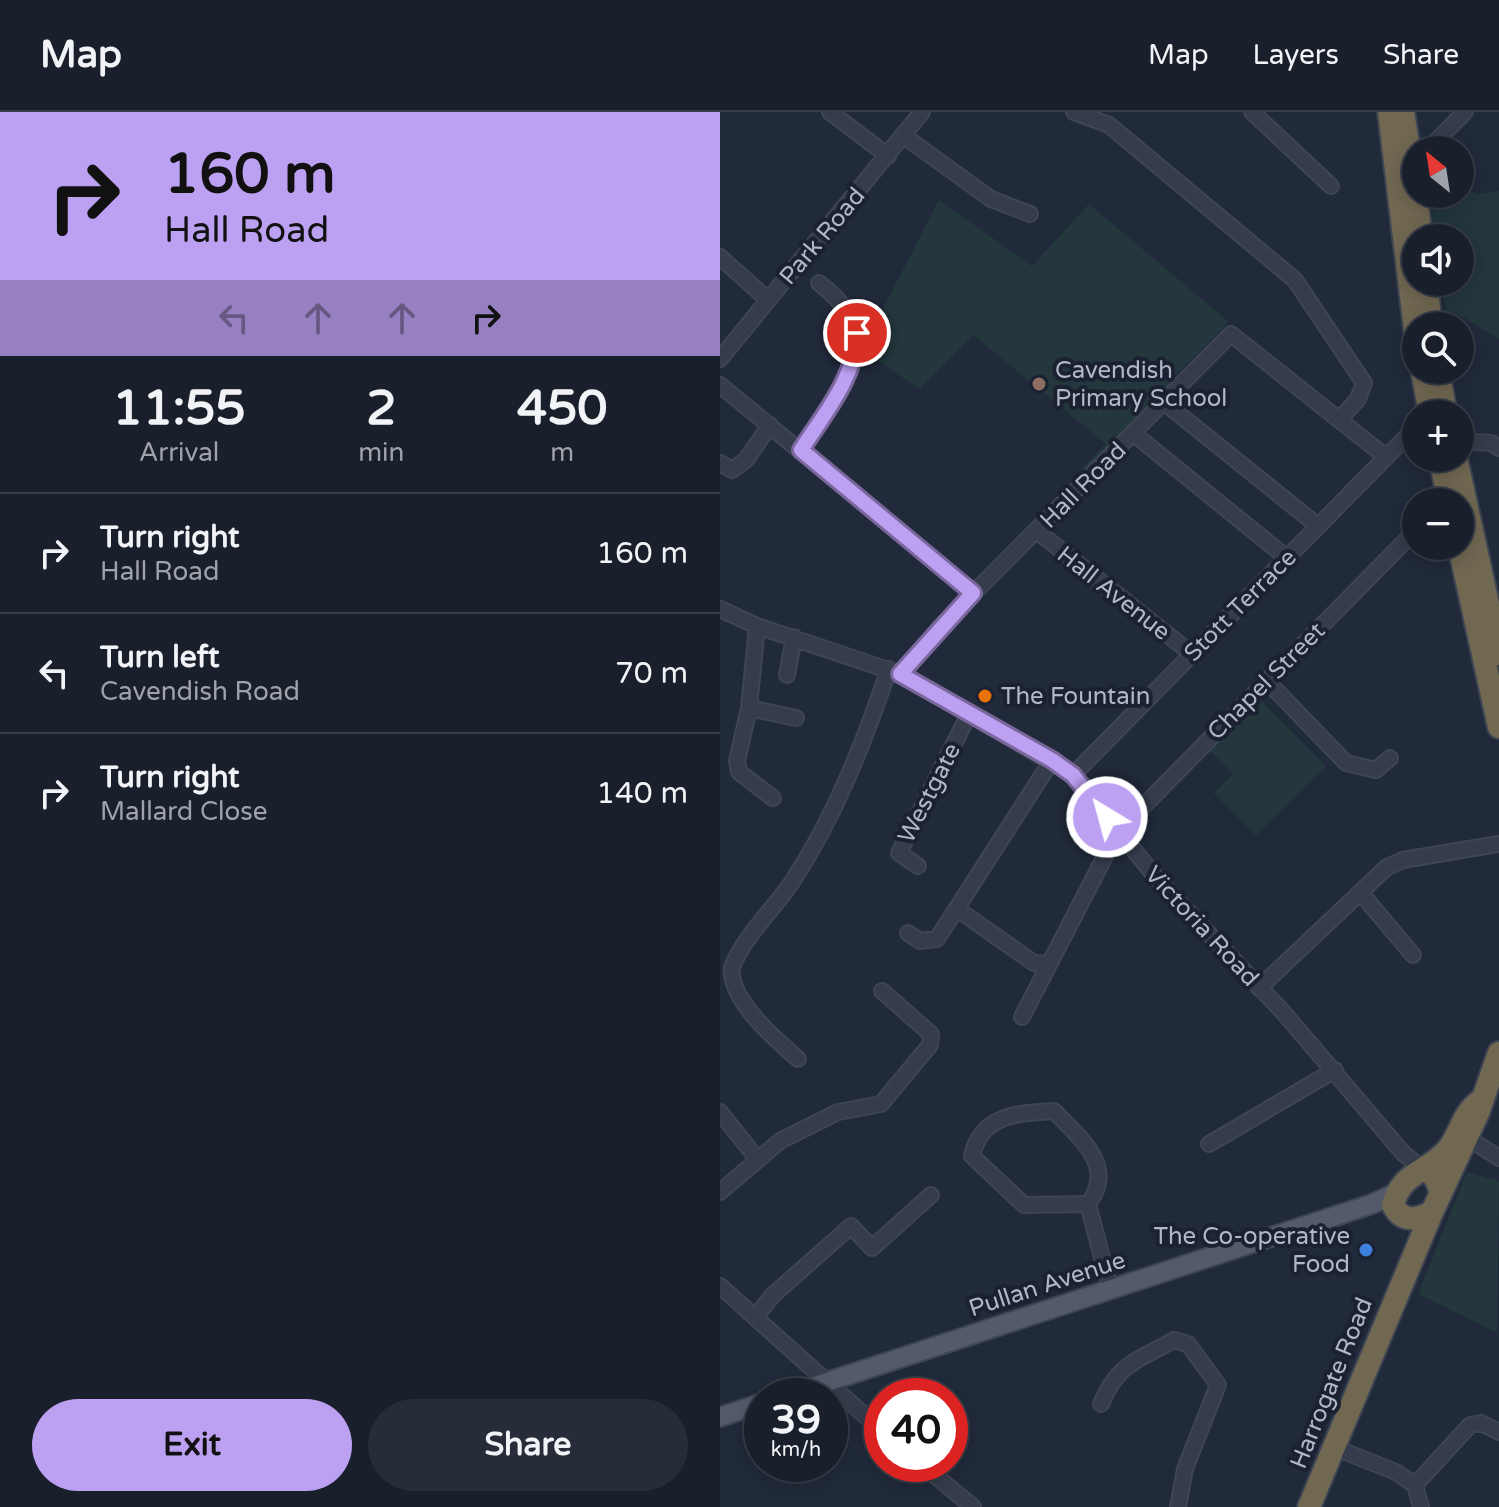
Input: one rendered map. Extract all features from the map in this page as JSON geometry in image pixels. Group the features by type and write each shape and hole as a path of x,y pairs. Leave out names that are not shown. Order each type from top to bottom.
{"highway":[{"path":"1389,112 1402,152"},
{"path":"1403,112 1406,136"},
{"path":"1413,208 1415,312"},
{"path":"1459,472 1499,654"},
{"path":"1462,560 1499,727"},
{"path":"1402,1278 1460,1143 1467,1111 1480,1101 1499,1053"},
{"path":"1402,1191 1448,1149 1460,1143"},
{"path":"1402,1191 1436,1179 1436,1203"},
{"path":"1402,1191 1413,1220 1436,1203"},
{"path":"1402,1191 1408,1245 1402,1278"},
{"name":"Harrogate Road","path":"1309,1507 1402,1278"}],"main road":[{"name":"Pullan Avenue","path":"839,1378 1402,1191"},
{"path":"720,1417 744,1409"}],"street":[{"path":"830,112 888,156"},
{"name":"Park Road","path":"720,359 922,112"},
{"path":"1074,112 1109,125 1295,280 1364,383 1358,399 1339,420"},
{"path":"1252,112 1331,186"},
{"path":"1441,136 1465,112"},
{"path":"904,136 991,199 1030,214"},
{"path":"720,257 768,300"},
{"path":"801,450 837,395 857,355 857,333 852,317 840,299 819,283"},
{"name":"Hall Road","path":"894,671 1231,334 1386,457"},
{"path":"720,385 973,593"},
{"path":"1165,403 1318,526"},
{"path":"720,463 732,470 746,460 770,425"},
{"path":"1134,434 1287,558"},
{"name":"Stott Terrace","path":"1073,775 1402,441"},
{"path":"1474,442 1491,443 1499,448"},
{"name":"Hall Avenue","path":"1037,531 1192,654"},
{"name":"Chapel Street","path":"1022,1017 1117,833 1402,544"},
{"name":"Victoria Road","path":"724,615 894,671 970,712 1073,775 1117,833 1335,1070 1403,1153 1402,1191"},
{"path":"757,626 749,708 737,761 739,772 773,798"},
{"path":"787,675 794,637"},
{"path":"798,1059 760,1024 733,985 732,967 792,882 821,832 857,761 894,671"},
{"path":"1266,680 1346,763 1376,770 1390,758"},
{"path":"749,708 796,718"},
{"name":"Westgate","path":"918,866 899,853 970,712"},
{"path":"908,933 920,941 937,939 1052,760"},
{"path":"1259,988 1387,867 1403,860 1499,844"},
{"path":"1360,892 1413,955"},
{"path":"957,909 1034,963 1047,964"},
{"path":"720,1192 780,1141 838,1112 881,1104 930,1045 931,1034 882,991"},
{"path":"1209,1144 1335,1070"},
{"path":"1054,1111 1094,1155 1101,1173 1098,1192 1088,1204 1024,1205 978,1165 972,1156 975,1143 1004,1116 1054,1111"},
{"path":"720,1112 758,1160"},
{"path":"1460,1143 1497,1156"},
{"path":"1402,1191 1403,1153"},
{"path":"756,1316 773,1295 851,1226 872,1248 931,1195"},
{"path":"1088,1204 1110,1288"},
{"path":"720,1286 756,1316 819,1378"},
{"path":"1101,1404 1112,1378 1127,1366 1174,1340 1188,1344 1218,1385 1185,1469 1178,1507"},
{"path":"848,1403 864,1416"},
{"path":"1415,1485 1470,1425 1481,1423 1499,1432"},
{"path":"1333,1447 1396,1472 1415,1485 1421,1507"},
{"path":"943,1482 973,1507"}],"green space":[{"path":"1499,191 1499,339 1474,324 1474,312 1446,312 1443,296 1474,296 1474,224 1433,224 1433,208 1474,208 1474,192"},
{"path":"939,200 1032,266 1089,204 1229,322 1172,379 1176,383 1083,476 1078,472 1106,444 973,335 919,389 862,349"},
{"path":"1259,698 1326,766 1256,835 1214,793 1233,774 1208,749"},
{"path":"1467,1172 1499,1181 1497,1333 1418,1294"}],"place":[{"name":"Cavendish Primary School","path":"1039,384"},
{"name":"The Fountain","path":"985,696"},
{"name":"The Co-operative Food","path":"1366,1250"}],"route":[{"path":"857,333 857,355 837,395 801,450 973,593 903,667 900,674 1052,760 1073,775 1107,817"}]}
